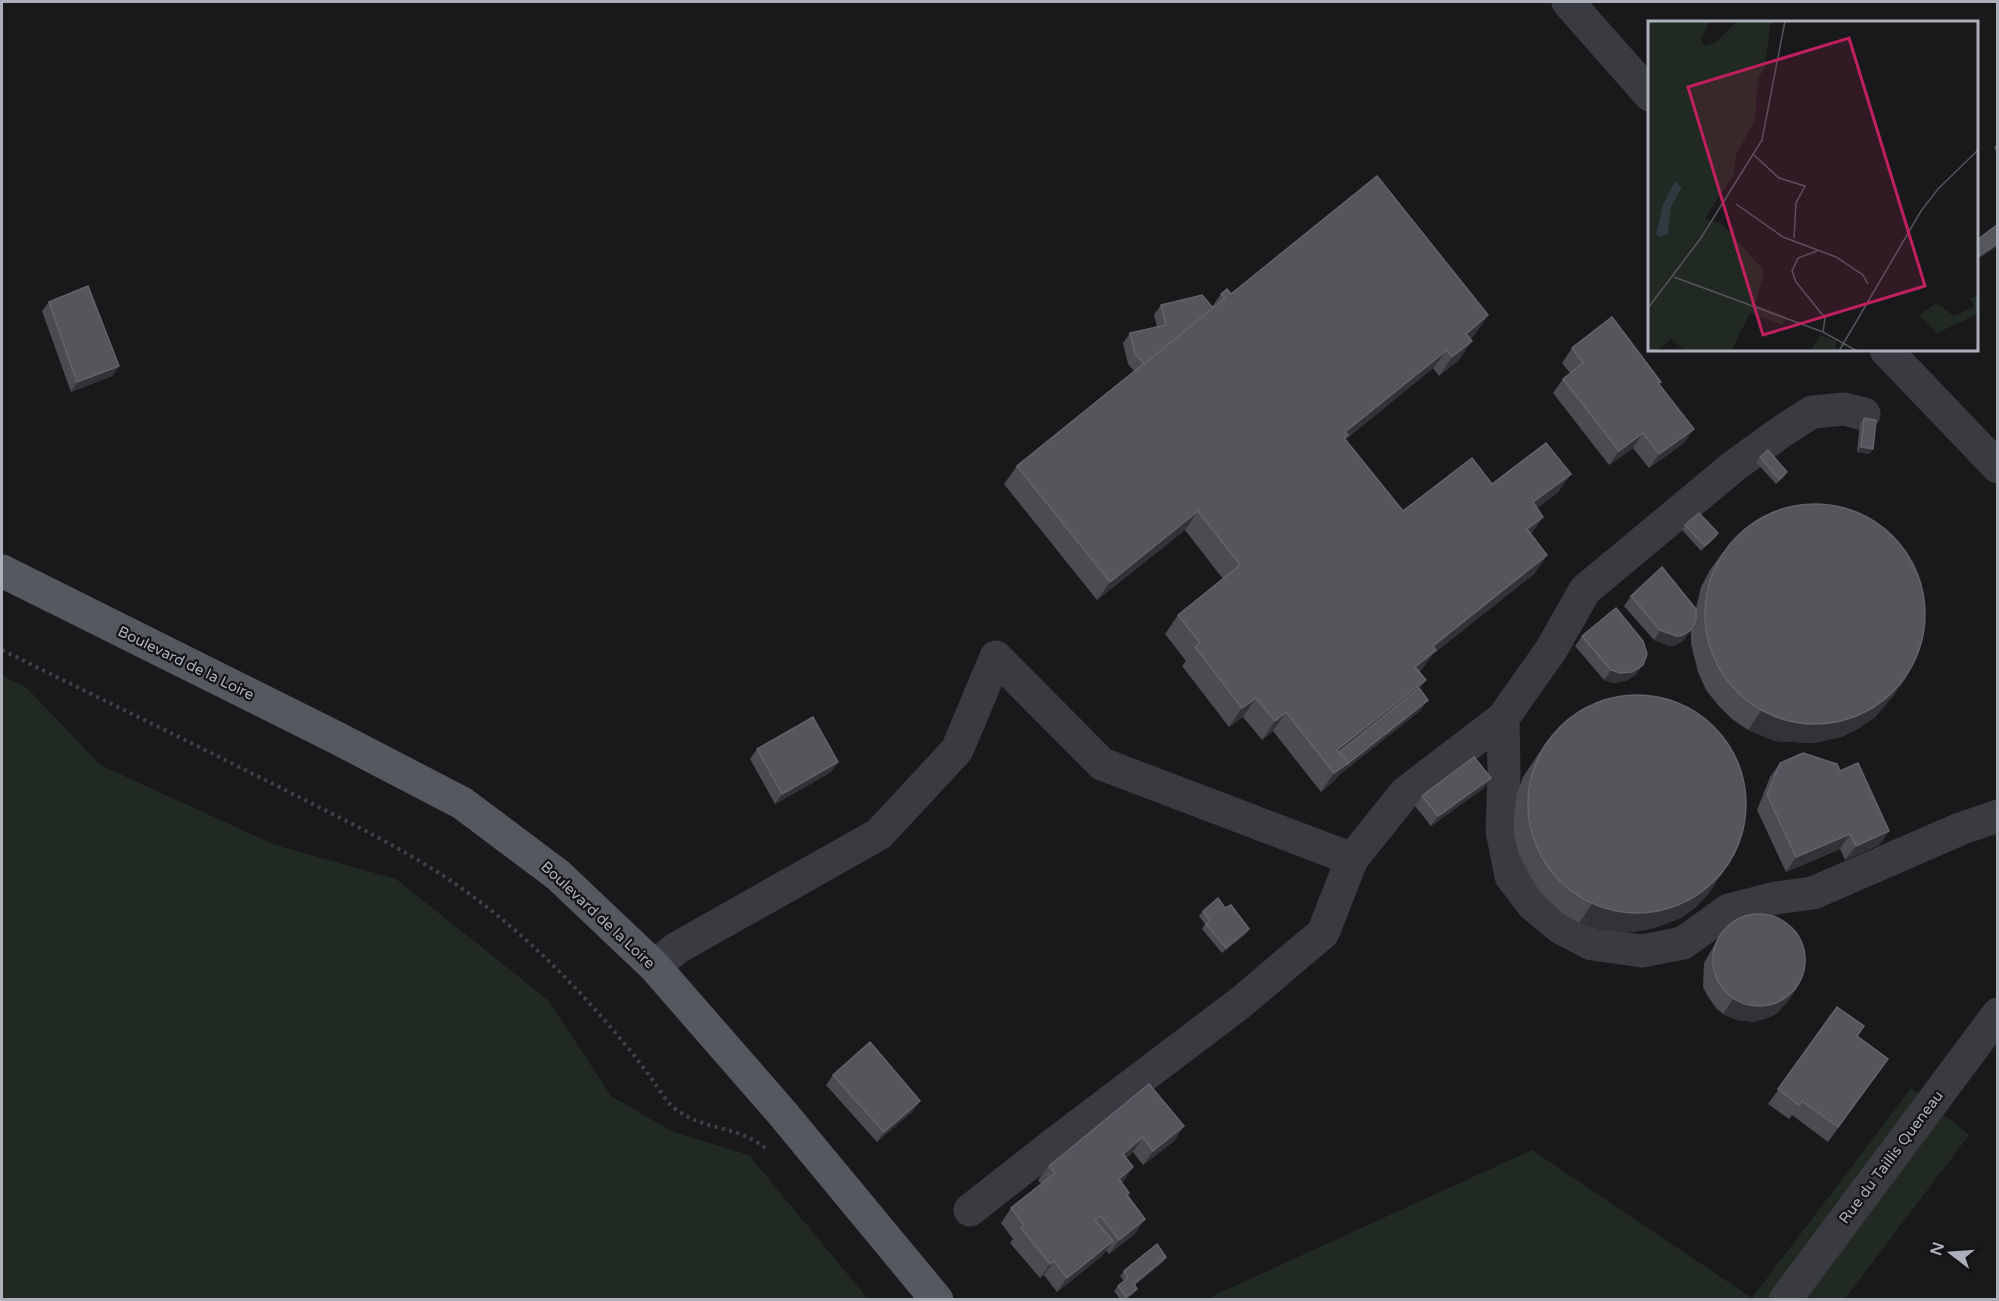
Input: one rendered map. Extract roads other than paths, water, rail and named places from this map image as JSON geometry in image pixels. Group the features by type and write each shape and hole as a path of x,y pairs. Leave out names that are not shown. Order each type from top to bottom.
{"main road":[{"name":"Boulevard de la Loire","path":"2,571 462,803 558,875 654,966 783,1114 937,1299"}],"street":[{"path":"1568,2 1648,92"},
{"path":"1887,351 1998,467"},
{"path":"970,1210 1240,1003 1323,933 1352,859 1406,793 1503,718 1551,650 1585,590 1734,466 1812,412 1845,409 1864,414"},
{"path":"654,966 677,948 879,834 957,750 996,657 1102,764 1352,859"},
{"path":"1503,718 1502,830 1511,876 1533,905 1561,928 1592,944 1642,951 1683,943 1729,910 1776,898 1813,893 1960,829 1998,816"},
{"name":"Rue du Taillis Queneau","path":"1785,1299 1998,1014"}]}
